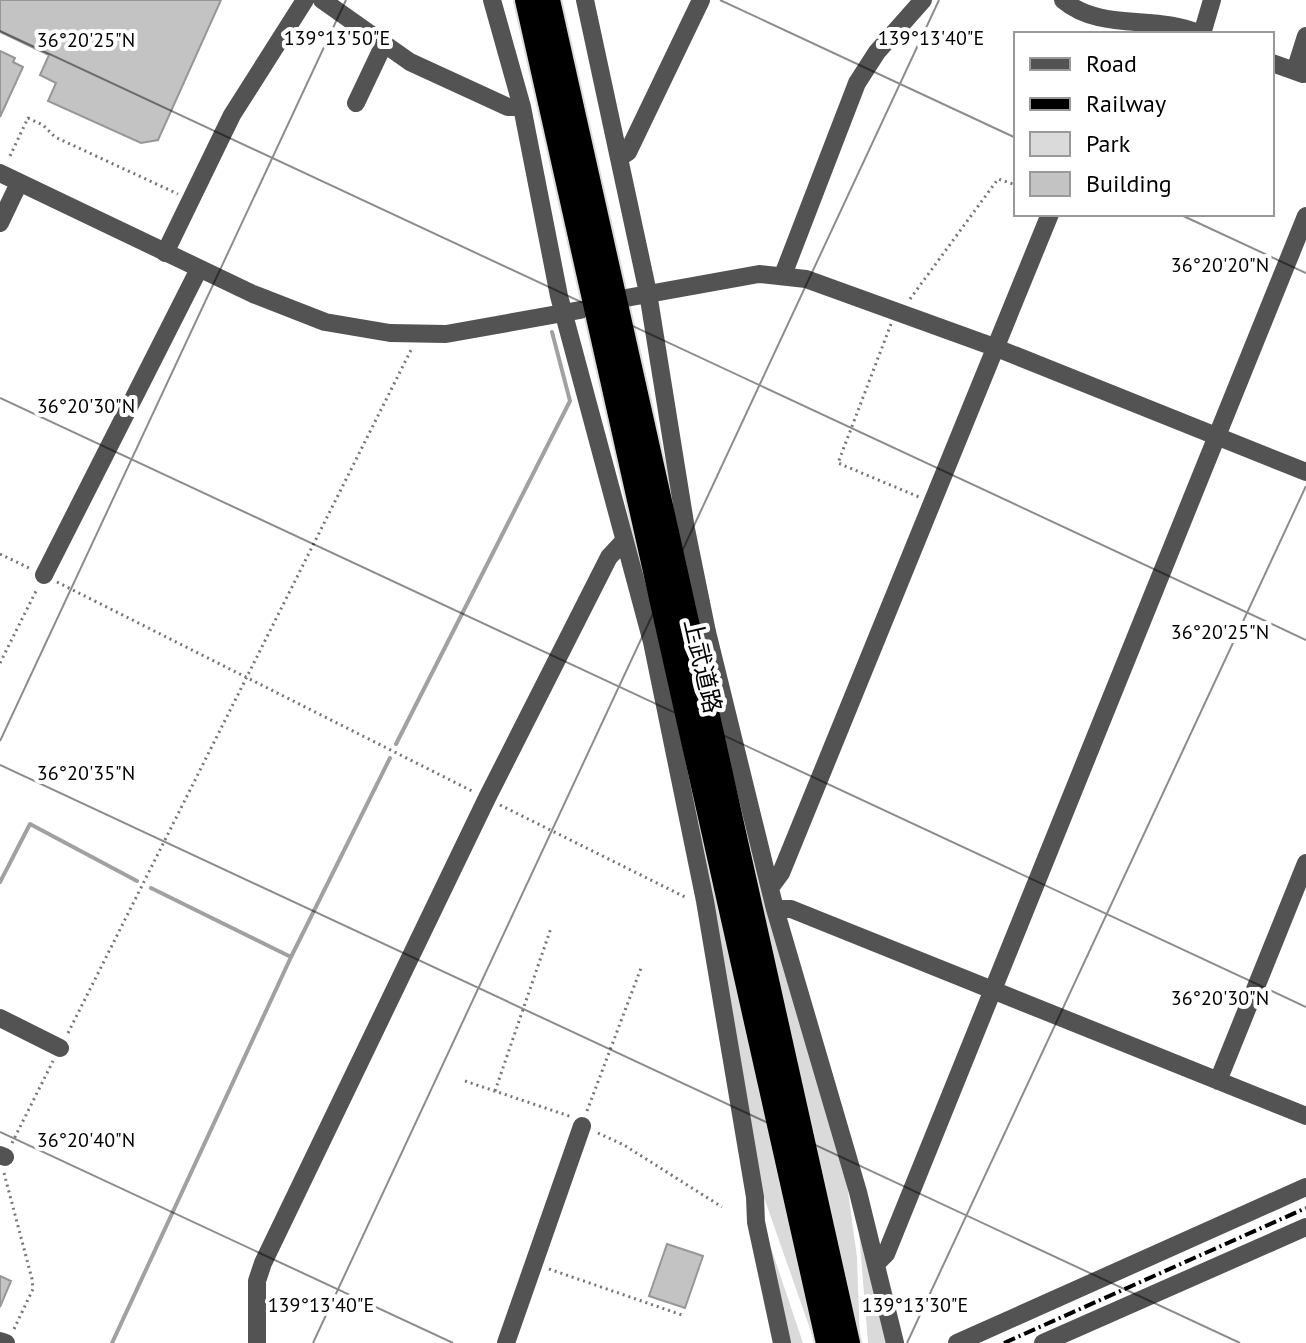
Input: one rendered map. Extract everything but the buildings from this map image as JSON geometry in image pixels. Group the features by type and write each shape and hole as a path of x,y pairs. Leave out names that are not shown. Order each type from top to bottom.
{"highway":[{"name":"上武道路","path":"527,0 848,1343"},
{"name":"上武道路","path":"548,0 828,1343"}],"street":[{"path":"165,253 232,115 305,0"},
{"path":"322,0 420,67 508,107 522,107"},
{"path":"492,0 522,107 624,541 679,637 770,888 877,1263 895,1343"},
{"path":"585,0 648,293 686,529 679,637 705,901 755,1197 756,1222 782,1343"},
{"path":"619,158 628,152 701,0"},
{"path":"783,275 857,83 877,52 923,0"},
{"path":"1063,0 1113,27 1167,24 1194,32"},
{"path":"1202,32 1212,0"},
{"path":"1274,64 1300,73 1306,36"},
{"path":"356,103 384,44"},
{"path":"0,173 199,269 325,322 416,335 478,331 572,312"},
{"path":"0,223 19,183"},
{"path":"770,888 781,873 1049,216"},
{"path":"877,1263 886,1254 994,991 1306,216"},
{"path":"44,575 199,269"},
{"path":"626,298 732,277 783,275 832,288 994,347 1306,472"},
{"path":"257,1343 257,1281 263,1263 487,798 609,557 624,541"},
{"path":"1218,1081 1306,863"},
{"path":"775,909 791,909 1306,1116"},
{"path":"0,1018 60,1048"},
{"path":"506,1343 582,1126"},
{"path":"957,1343 1306,1187"},
{"path":"1043,1343 1306,1227"}],"path":[{"path":"10,156 28,118 43,125 55,137 178,194"},
{"path":"931,502 838,463 892,323 998,179 1014,184"},
{"path":"7,1338 33,1289 4,1176 3,1156 249,678 413,347 416,335"},
{"path":"0,554 677,895 705,901"},
{"path":"0,663 44,575"},
{"path":"495,1091 551,928"},
{"path":"582,1126 641,968"},
{"path":"465,1081 577,1119 582,1126 624,1145 722,1207"},
{"path":"534,1264 682,1315"}],"green space":[{"path":"681,734 815,1343 761,1189"},
{"path":"725,743 847,1184 857,1257 860,1343"},
{"path":"762,1221 803,1343 791,1343"},
{"path":"859,1232 890,1343 868,1343"}],"waterway":[{"path":"396,744 570,401 552,332"},
{"path":"112,1343 291,957 390,758"},
{"path":"0,882 30,824 137,881"},
{"path":"151,888 291,957"}],"railway":[{"path":"1004,1343 1306,1208"}]}
